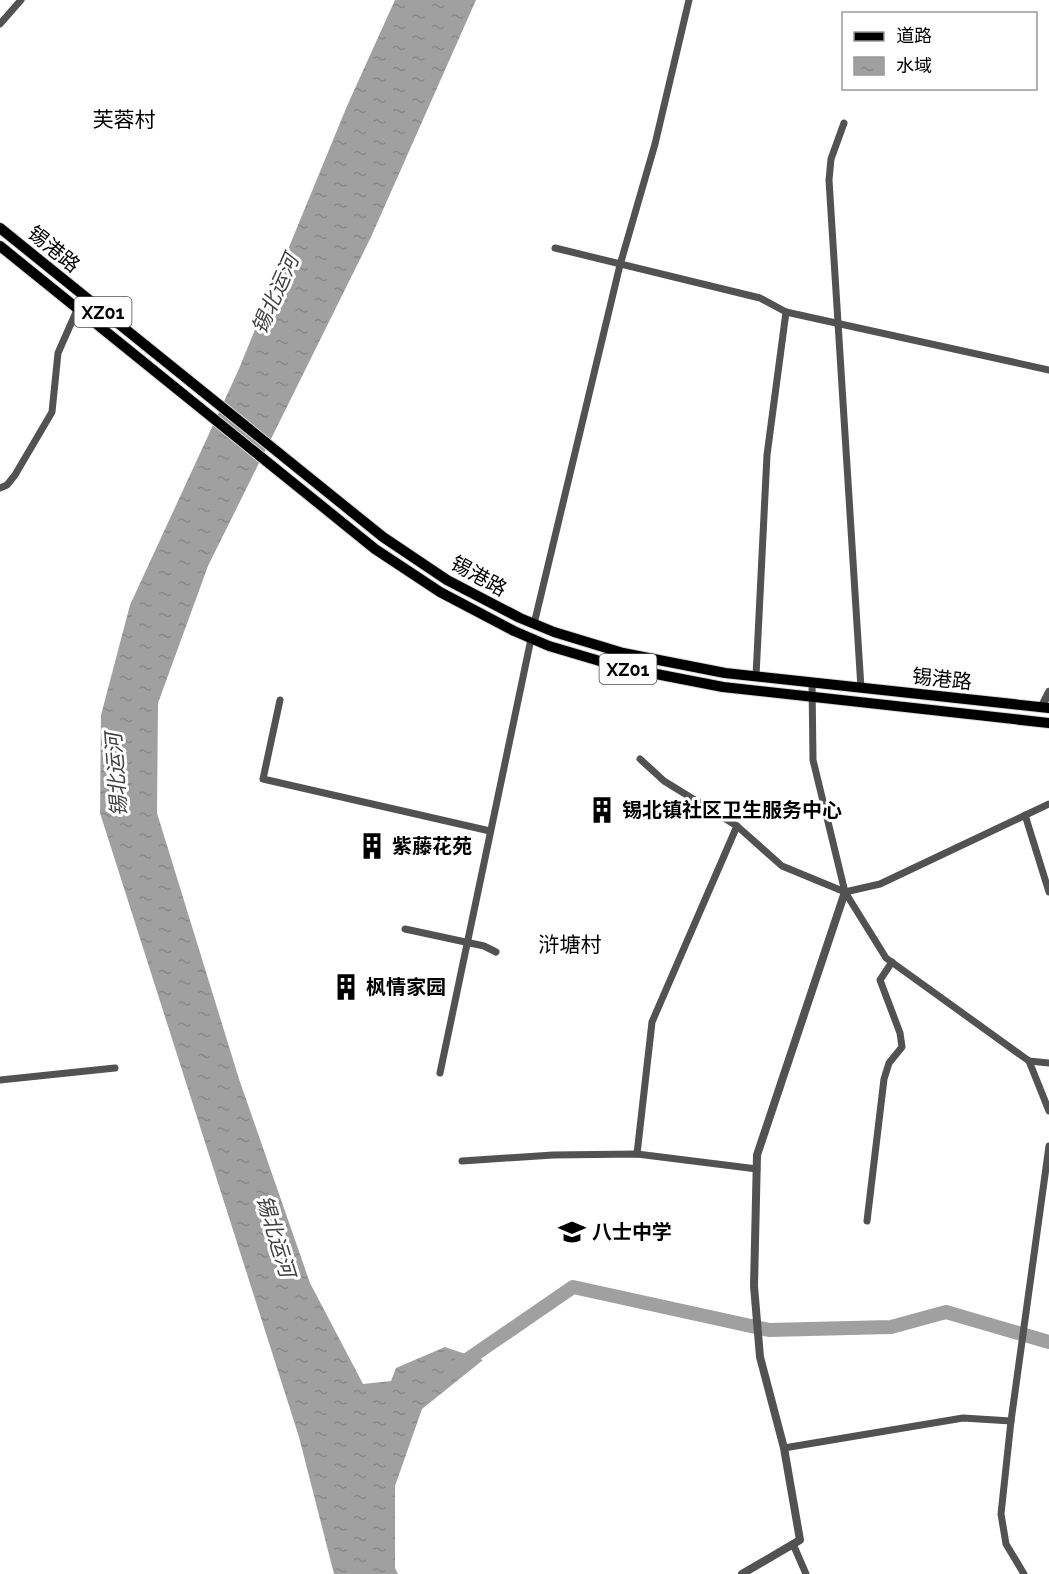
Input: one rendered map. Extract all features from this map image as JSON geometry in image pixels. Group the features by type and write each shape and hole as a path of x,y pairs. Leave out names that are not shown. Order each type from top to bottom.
{"main road":[{"name":"锡港路","path":"0,228 270,447 416,559 480,598 534,624 623,653 687,667 1045,708"},
{"name":"锡港路","path":"0,246 200,410 407,571 473,611 531,639 586,658 673,679 723,687 1049,723"}],"street":[{"path":"0,24 21,0"},
{"path":"534,624 620,265 655,144 689,0"},
{"path":"844,123 831,159 829,180 861,688"},
{"path":"555,248 760,298 786,312 1049,370"},
{"path":"0,488 7,486 15,476 52,412 58,353 77,310"},
{"path":"756,676 766,455 786,312"},
{"path":"440,1072 531,639"},
{"path":"812,682 810,695 813,760 845,892 886,958 1029,1061 1049,1064"},
{"path":"1045,708 1049,692"},
{"path":"280,700 262,779 490,831"},
{"path":"640,759 664,781 737,826 782,866 845,892 880,884 1049,804"},
{"path":"1025,815 1049,892"},
{"path":"637,1154 652,1022 737,826"},
{"path":"742,1574 800,1540 784,1448 760,1357 754,1286 757,1155 845,892"},
{"path":"405,929 466,942 496,952"},
{"path":"867,1221 884,1079 889,1063 902,1047 900,1033 880,980 892,962"},
{"path":"1029,1061 1049,1111"},
{"path":"0,1080 115,1068"},
{"path":"1024,1574 1006,1544 1001,1514 1018,1367 1049,1146"},
{"path":"462,1161 553,1155 637,1154 758,1169"},
{"path":"784,1448 963,1418 1011,1421"},
{"path":"794,1544 806,1574"}],"water":[{"name":"锡北运河","path":"395,0 476,0 371,237 208,566 158,703 157,813 239,1079 310,1283 363,1384 391,1381 396,1368 445,1347 483,1360 422,1409 395,1486 395,1568 398,1574 334,1574 299,1437 100,813 101,715 130,605 238,371 347,106"}],"waterway":[{"path":"458,1366 573,1287 769,1330 891,1327 946,1312 1049,1342"}],"place":[{"name":"锡北镇社区卫生服务中心","path":"602,810"},
{"name":"紫藤花苑","path":"372,846"},
{"name":"枫情家园","path":"346,987"},
{"name":"八士中学","path":"572,1232"}],"district":[{"name":"芙蓉村","path":"124,119"},
{"name":"浒塘村","path":"570,944"}]}
